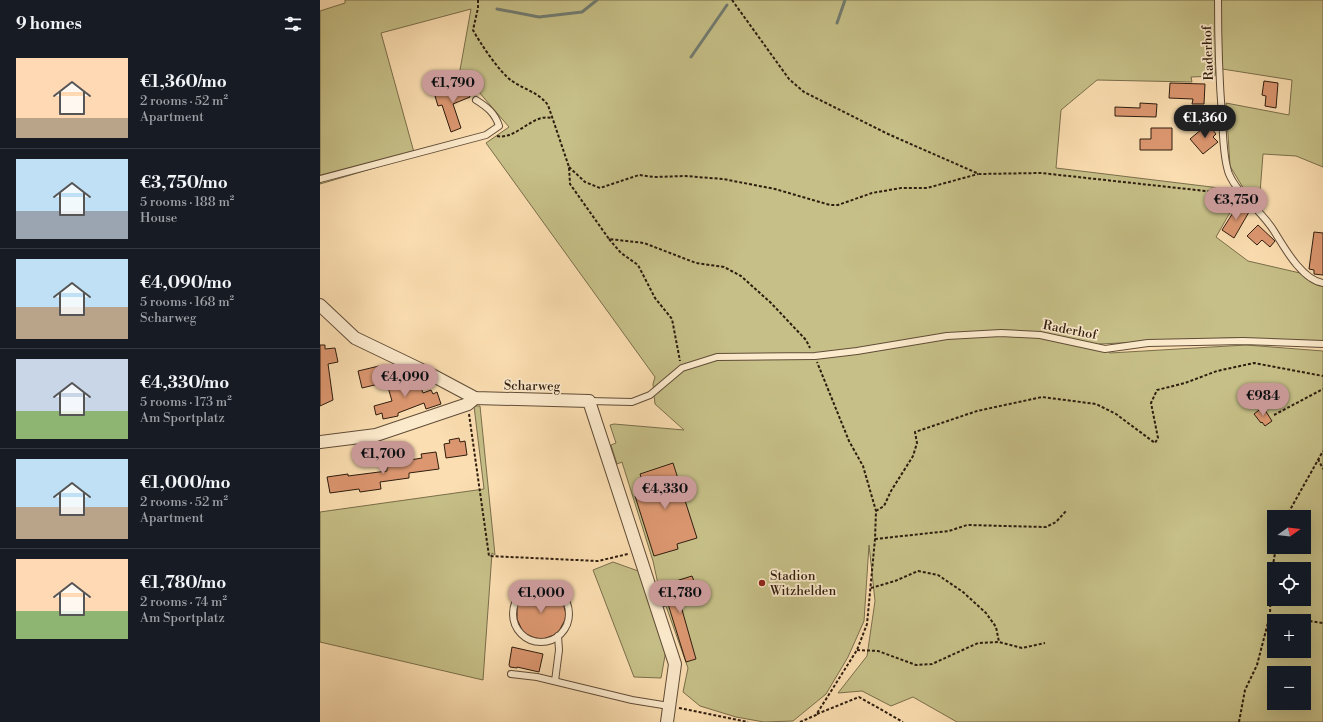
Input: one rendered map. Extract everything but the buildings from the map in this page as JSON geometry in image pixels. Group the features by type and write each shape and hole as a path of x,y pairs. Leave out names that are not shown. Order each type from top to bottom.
{"street":[{"name":"Scharweg","path":"320,305 355,338 430,374 471,401"},
{"name":"Scharweg","path":"320,442 376,435 471,401 589,401"},
{"path":"589,401 675,664 667,722"}],"lane":[{"name":"Raderhof","path":"1218,0 1218,55 1223,143 1229,174 1244,196 1269,221 1283,245 1303,272 1323,283"},
{"path":"320,179 486,135 499,126 496,118 488,107 476,100"},
{"name":"Raderhof","path":"682,368 717,357 815,356 857,351 947,336 1001,333 1040,335 1105,348 1148,343 1244,341 1323,344"},
{"path":"589,401 632,402 650,395 682,368"},
{"path":"555,681 559,650 558,636 567,626 569,620 569,613 565,600 561,594 550,587 536,586 524,591 519,596 513,608 513,615 517,628 526,638 539,642 546,642 558,636"},
{"path":"511,674 537,677 632,700 669,706"}],"path":[{"path":"478,0 478,8 473,30 503,74 513,82 543,98 548,105 569,167 570,184 609,239 621,253 638,265 655,298 672,319 682,368"},
{"path":"732,0 789,79 804,92 888,134 979,174"},
{"path":"493,131 496,136 502,137 528,126 540,118 552,118"},
{"path":"569,167 585,182 600,188 639,175 654,178 685,176 723,179 775,189 830,205 838,205 872,193 902,188 927,188 979,174 1041,173 1244,196"},
{"path":"609,239 644,243 696,263 724,267 741,276 806,340 815,356 849,441 863,466 876,511 875,539 867,624 857,650 816,715"},
{"path":"876,511 884,506 891,491 913,456 917,443 915,432 977,411 1042,398 1096,404 1121,417 1154,443 1158,438 1151,402 1157,390 1185,383 1217,371 1254,363 1323,376"},
{"path":"1274,415 1323,390"},
{"path":"471,401 489,556 598,561 639,552"},
{"path":"1290,510 1323,451"},
{"path":"1318,459 1323,469"},
{"path":"875,539 949,531 967,525 1046,527 1056,522 1066,511"},
{"path":"1270,614 1271,577 1275,554"},
{"path":"871,588 895,581 918,571 938,575 964,592 986,613 996,627 999,642"},
{"path":"1311,621 1323,623"},
{"path":"1239,722 1245,690 1257,665 1267,627"},
{"path":"857,650 878,651 916,665 932,664 978,643 999,642 1022,648 1045,642"},
{"path":"800,722 859,697 904,722"},
{"path":"669,706 748,722"}],"shaded area":[{"path":"345,0 1323,0 1323,167 1296,156 1263,154 1259,206 1242,186 1230,166 1226,103 1289,115 1292,80 1216,68 1215,76 1191,77 1192,82 1097,80 1061,110 1056,168 1228,189 1236,202 1216,237 1248,261 1300,273 1314,283 1323,286 1323,341 1229,338 1099,344 1110,353 1246,345 1323,351 1323,722 957,722 913,697 891,706 862,691 838,693 867,656 875,601 869,545 864,621 848,657 826,694 793,721 764,722 736,717 700,706 683,692 688,668 666,606 663,607 653,561 622,462 617,464 611,445 616,443 610,425 614,424 684,430 655,404 653,384 655,377 486,143 509,127 460,70 471,9 381,33 415,156 320,184 320,11 345,3"},
{"path":"474,406 480,406 495,555 492,553 483,680 320,642 320,512 484,489"},
{"path":"613,562 641,572 666,650 661,678 634,677 593,570"}],"waterway":[{"path":"497,9 539,17 582,12 597,0"},
{"path":"837,23 845,0"},
{"path":"691,57 727,5"}],"place":[{"name":"Stadion Witzhelden","path":"762,583"}]}
